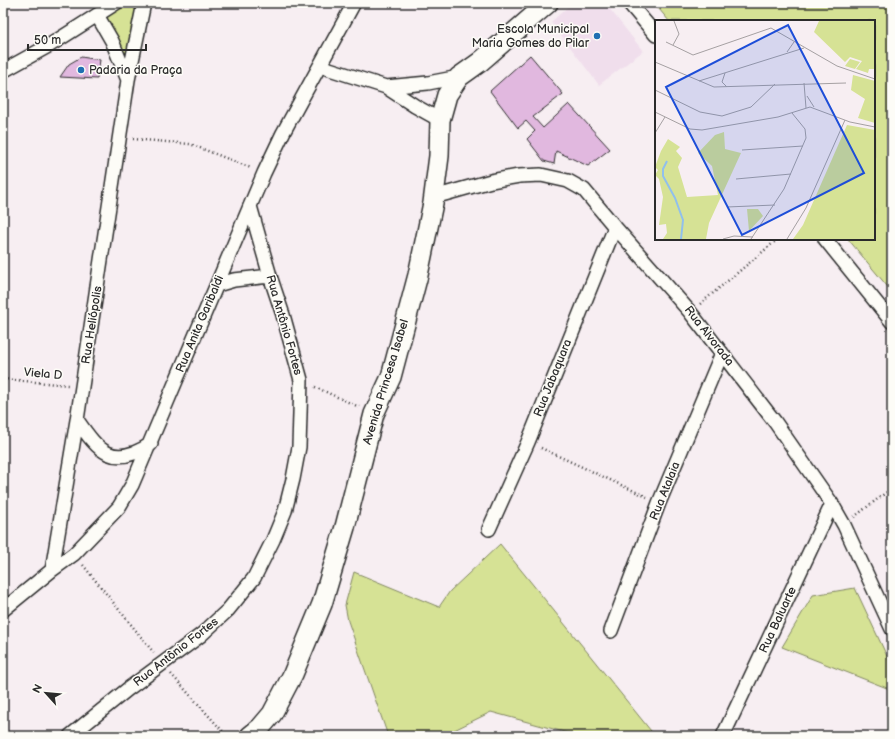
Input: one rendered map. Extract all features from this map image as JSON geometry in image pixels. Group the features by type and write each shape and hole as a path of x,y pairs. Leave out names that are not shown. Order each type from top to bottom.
{"main road":[{"name":"Avenida Princesa Isabel","path":"250,736 261,727 272,714 293,674 322,604 345,527 374,414 390,377 418,275 434,197 439,156 440,120 447,95 459,77 480,62 548,3"}],"street":[{"path":"3,71 50,45 116,3"},
{"name":"Rua Heliópolis","path":"52,570 77,420 128,80 144,3"},
{"name":"Rua Anita Garibaldi","path":"3,610 74,554 119,507 132,485 151,444 264,173 283,133 354,3"},
{"path":"629,3 655,34"},
{"path":"97,16 112,41 128,80"},
{"path":"320,66 386,87 440,120"},
{"path":"386,87 428,83 459,77"},
{"name":"Rua Alvorada","path":"434,197 491,181 519,176 541,175 568,181 584,190 690,312 776,422 844,524 892,629"},
{"name":"Rua Antônio Fortes","path":"70,736 162,663 201,635 228,610 254,578 273,540 285,511 294,473 298,447 301,380 250,206"},
{"name":"Rua Jabaquara","path":"489,528 528,442 615,227"},
{"path":"826,240 892,322"},
{"path":"217,285 234,280 270,276"},
{"name":"Rua Atalaia","path":"611,631 659,503 722,352"},
{"path":"77,420 96,446 112,455 124,455 138,452 151,444"},
{"name":"Rua Baluarte","path":"723,736 832,504"}],"path":[{"path":"120,138 190,144 264,173"},
{"path":"690,312 777,240"},
{"name":"Viela D","path":"3,380 82,386"},
{"path":"301,380 374,414"},
{"path":"528,442 659,503"},
{"path":"844,524 892,488"},
{"path":"74,554 162,663 227,736"}],"shaded area":[{"name":"Escola Municipal Maria Gomes do Pilar","path":"572,3 605,3 643,51 599,85 551,22"}],"green space":[{"path":"124,3 135,3 137,28 126,65 103,17"},
{"path":"654,3 892,3 892,292 849,240 875,240 875,20 668,20"},
{"path":"500,544 655,736 579,736 491,712 442,736 388,736 348,621 345,605 354,572 439,607 450,591"},
{"path":"855,588 892,667 892,690 782,647 813,595"}],"building":[{"path":"530,55 563,94 533,117 543,128 569,104 610,149 588,166 556,151 554,164 544,161 527,139 535,131 526,121 518,128 490,91"},
{"name":"Padaria da Praça","path":"81,57 100,60 97,79 60,77 69,64"}],"place":[{"name":"Escola Municipal Maria Gomes do Pilar","path":"597,36"},
{"name":"Padaria da Praça","path":"81,70"}]}
